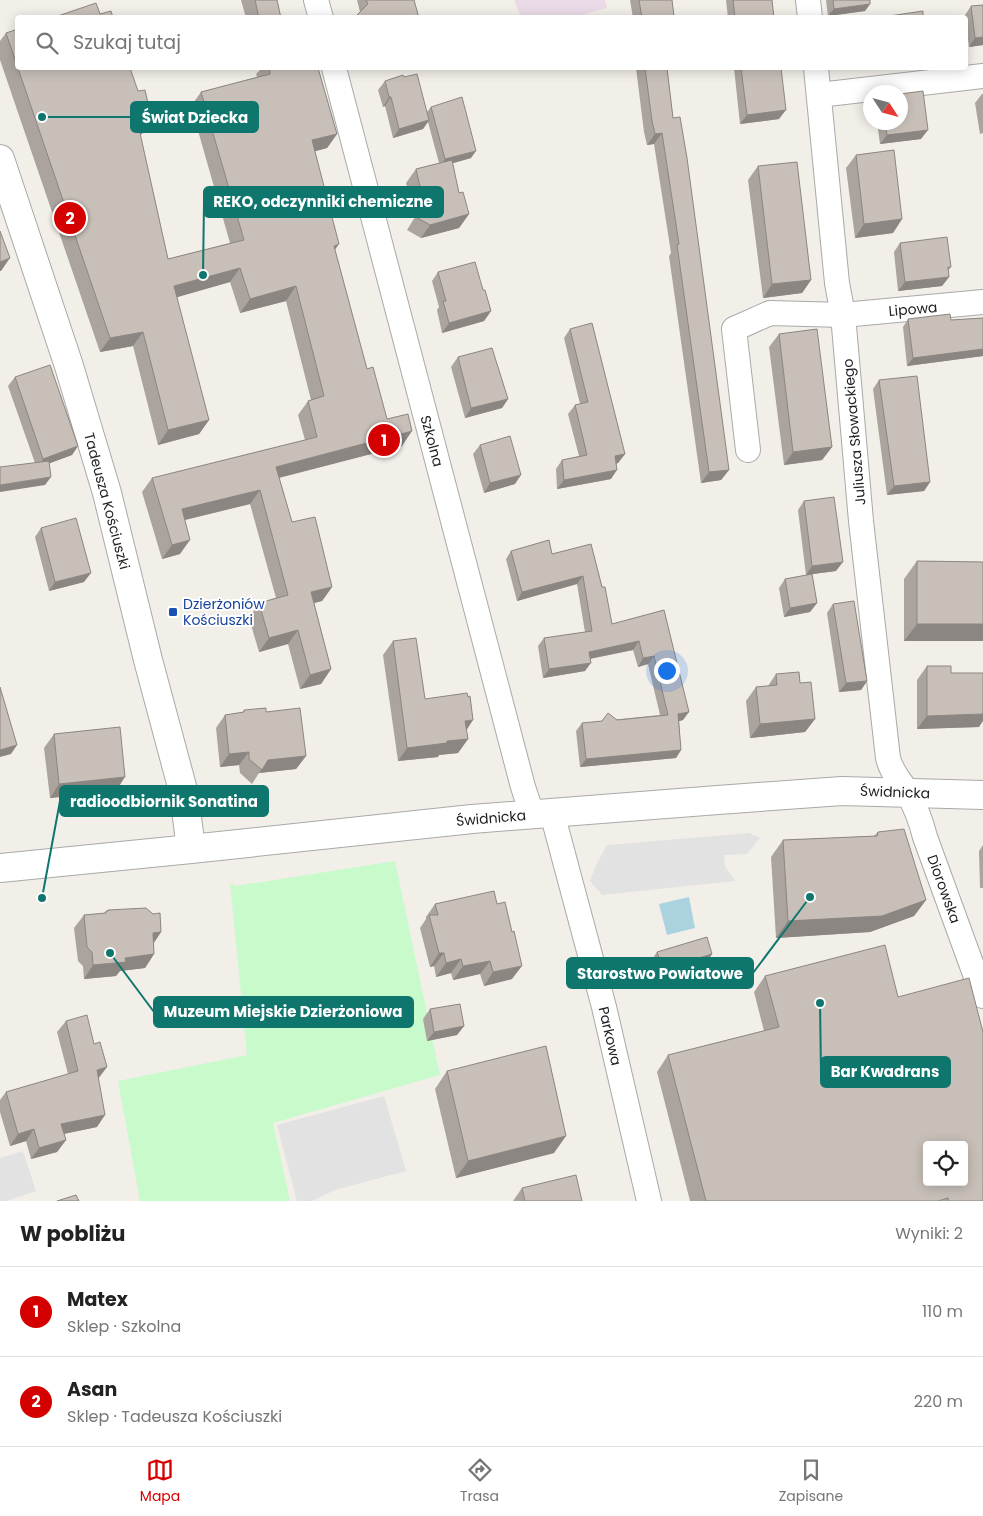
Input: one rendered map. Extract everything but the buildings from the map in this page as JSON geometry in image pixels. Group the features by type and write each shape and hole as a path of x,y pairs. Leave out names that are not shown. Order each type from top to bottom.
{"street":[{"path":"316,0 319,15"},
{"path":"808,0 810,15"},
{"name":"Szkolna","path":"335,70 523,787 542,814"},
{"name":"Juliusza Słowackiego","path":"816,70 837,283 844,315 862,521 885,738 890,768 907,792"},
{"path":"818,95 983,76"},
{"name":"Tadeusza Kościuszki","path":"0,159 69,366 107,494 148,660 184,794 191,849"},
{"name":"Lipowa","path":"748,450 734,328 770,313 844,315 983,302"},
{"name":"Świdnicka","path":"0,868 472,819 842,791 983,795"},
{"name":"Diorowska","path":"907,792 918,813 925,837 982,988"},
{"name":"Parkowa","path":"542,814 604,1007 649,1201"}],"shaded area":[{"path":"514,0 605,0 607,8 582,15 520,15"},
{"path":"749,833 760,838 747,854 724,855 725,866 735,881 602,895 590,881 607,845"},
{"path":"384,1096 406,1171 335,1190 312,1201 297,1201 277,1125"},
{"path":"23,1151 36,1191 6,1201 0,1201 0,1158"}],"green space":[{"path":"395,861 440,1075 273,1123 290,1201 140,1201 118,1081 247,1055 230,883 236,886"}],"water":[{"path":"689,897 695,928 667,935 659,904"}],"place":[{"name":"Świat Dziecka","path":"42,117"},
{"name":"Asan","path":"70,218"},
{"name":"REKO, odczynniki chemiczne","path":"203,275"},
{"name":"Matex","path":"384,440"},
{"name":"Dzierżoniów Kościuszki","path":"173,612"},
{"name":"Starostwo Powiatowe","path":"810,897"},
{"name":"radioodbiornik Sonatina","path":"42,898"},
{"name":"Muzeum Miejskie Dzierżoniowa","path":"110,953"},
{"name":"Bar Kwadrans","path":"820,1003"}]}
